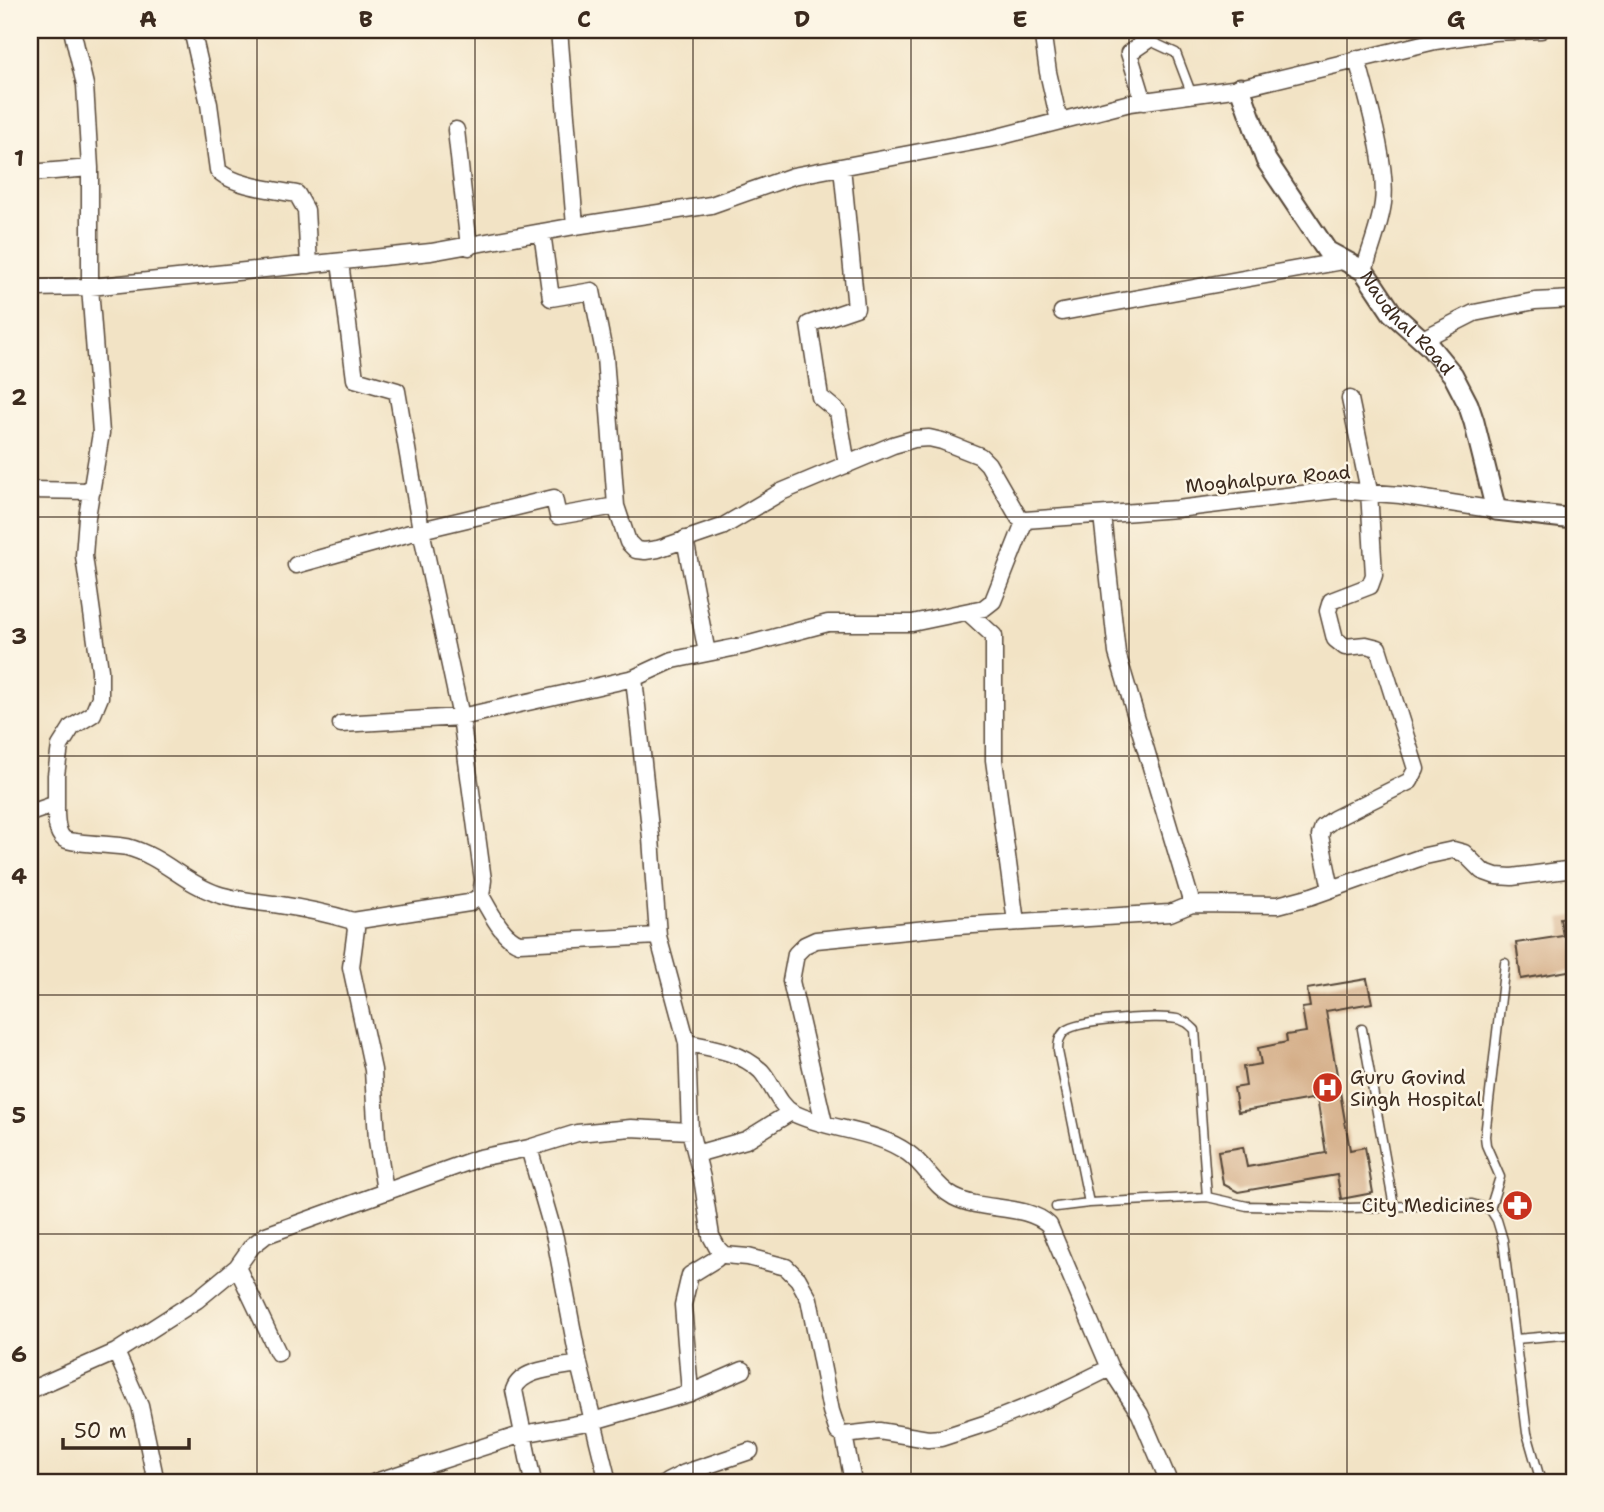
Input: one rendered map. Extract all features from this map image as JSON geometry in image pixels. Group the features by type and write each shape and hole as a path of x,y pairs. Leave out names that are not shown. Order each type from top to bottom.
{"street":[{"path":"72,30 85,85 90,168 90,287 101,433 84,556 100,670 100,696 93,714 72,727 60,747 56,775 58,829 63,839 72,842 100,842 130,848 163,862 195,885 217,894 353,921 469,903 481,896"},
{"path":"192,30 209,104 218,170 248,185 297,194 306,210 309,265"},
{"path":"559,30 575,226"},
{"path":"1042,30 1059,121"},
{"path":"30,288 90,287 469,247 575,226 710,205 793,176 995,138 1143,102 1240,88 1435,41 1493,31 1541,30"},
{"path":"1143,102 1129,53 1147,35"},
{"path":"1357,59 1372,118 1384,188 1383,205 1364,271"},
{"name":"Naudhal Road","path":"1240,88 1266,160 1327,251 1364,271 1392,313 1430,347 1453,375 1468,404 1496,510"},
{"path":"456,130 469,247"},
{"path":"842,167 856,308 809,324 820,397 838,412 847,465"},
{"path":"30,173 90,168"},
{"path":"341,724 461,717 634,678 673,660 742,646 828,623 912,623 969,613 985,608 993,601 1025,520 1020,518 1012,507 988,464 980,456 929,438 893,445 781,492 722,527 658,549 636,550 628,542 616,506 605,357 592,291 551,299 542,232"},
{"path":"1062,312 1343,261"},
{"path":"340,262 355,379 397,391 421,530 461,717 483,880 481,896 503,932 519,943 658,936"},
{"path":"1421,340 1474,313 1535,301 1574,299"},
{"path":"1331,889 1320,836 1323,827 1410,781 1416,769 1378,648 1366,645 1345,647 1335,639 1328,611 1331,601 1370,586 1374,575 1369,491 1350,399"},
{"path":"30,490 92,491"},
{"name":"Moghalpura Road","path":"1025,520 1177,509 1336,491 1369,491 1496,510"},
{"path":"296,565 421,530 554,498 558,516 616,506"},
{"path":"1496,510 1574,519"},
{"path":"1102,515 1117,653 1192,904"},
{"path":"685,539 707,653"},
{"path":"969,613 994,636 994,760 1016,922"},
{"path":"634,678 651,838 658,936 687,1043 690,1132 711,1236 724,1255 748,1257 786,1267 799,1279 809,1299 838,1432 844,1435 879,1431 928,1439 941,1438 1037,1403 1110,1368"},
{"path":"30,813 56,804"},
{"path":"824,1123 791,981 796,954 805,945 816,940 1016,922 1170,913 1192,904 1268,906 1312,896 1424,856 1453,850 1464,853 1482,871 1496,876 1512,877 1574,869"},
{"path":"353,921 356,929 351,967 373,1070 377,1140 385,1191"},
{"path":"687,1043 729,1052 744,1059 761,1072 791,1112 877,1137 909,1154 945,1192 957,1199 1005,1210 1033,1213 1042,1218 1049,1225 1110,1368 1140,1414 1169,1482"},
{"path":"696,1154 746,1140 791,1112"},
{"path":"30,1390 116,1352 197,1300 237,1267 252,1246 266,1235 479,1158 529,1148 578,1133 631,1128 690,1132"},
{"path":"529,1148 555,1238 579,1364 608,1482"},
{"path":"690,1393 683,1305 690,1275 716,1259"},
{"path":"237,1267 278,1353"},
{"path":"116,1352 140,1406 156,1482"},
{"path":"533,1482 514,1390 517,1381 525,1376 579,1364"},
{"path":"374,1482 523,1434 593,1421 690,1393 743,1370"},
{"path":"844,1435 853,1482"},
{"path":"667,1482 685,1473 750,1451"}],"lane":[{"path":"1147,35 1176,53 1192,95"},
{"path":"1490,1209 1500,1177 1486,1145 1485,1136 1505,963"},
{"path":"1089,1203 1058,1051 1059,1041 1065,1031 1078,1024 1100,1021 1174,1018 1188,1022 1195,1030 1208,1197"},
{"path":"1362,1029 1394,1207"},
{"path":"1056,1207 1208,1197 1247,1206 1394,1207 1472,1204 1490,1209 1497,1220 1503,1240 1527,1433 1541,1482"},
{"path":"1515,1339 1574,1334"}],"building":[{"path":"1574,916 1574,970 1521,979 1516,943 1563,936 1560,918"},
{"path":"1367,979 1372,1003 1326,1011 1350,1150 1365,1147 1373,1193 1341,1199 1337,1175 1238,1192 1223,1184 1218,1151 1243,1147 1247,1167 1326,1153 1317,1098 1238,1112 1234,1088 1246,1086 1243,1067 1261,1064 1258,1048 1287,1042 1286,1035 1306,1032 1302,1008 1310,1007 1307,989"}],"place":[{"name":"Guru Govind Singh Hospital","path":"1327,1088"},
{"name":"City Medicines","path":"1518,1205"}]}
